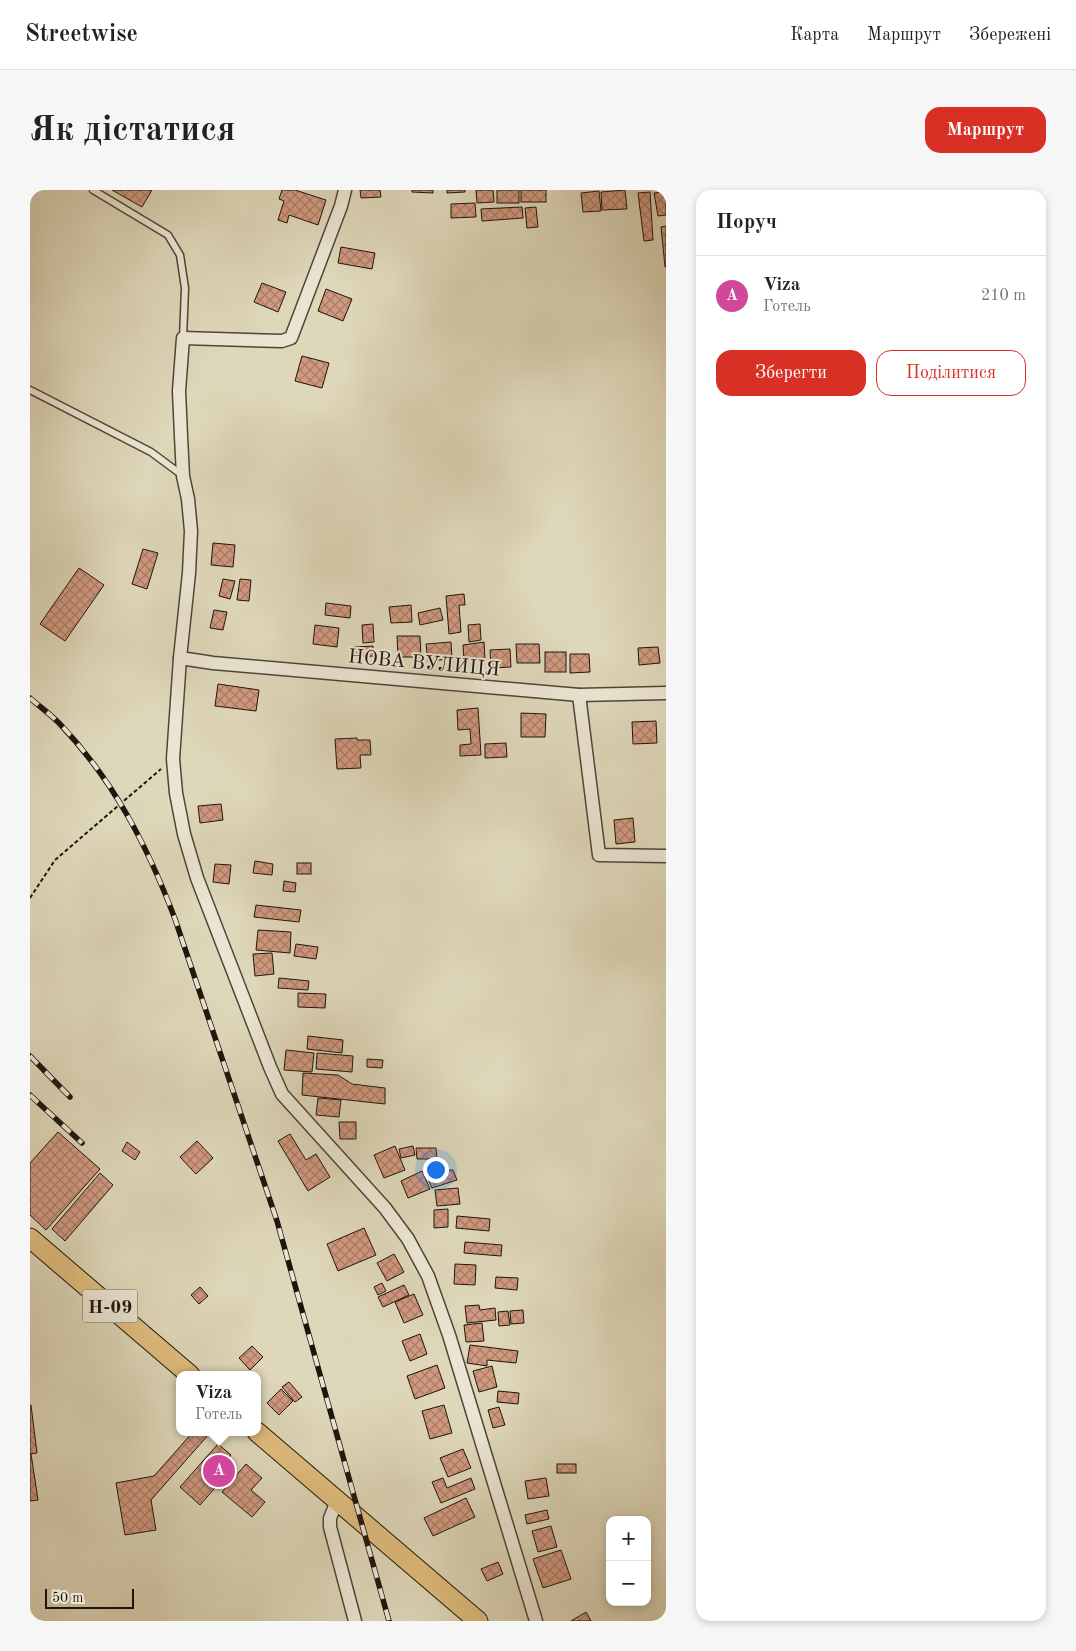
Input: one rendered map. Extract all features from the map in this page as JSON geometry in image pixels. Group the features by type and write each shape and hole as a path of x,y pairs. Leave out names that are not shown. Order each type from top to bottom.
{"main road":[{"name":"Н-09","path":"30,1238 185,1371"},
{"path":"261,1435 478,1621"}],"street":[{"path":"344,190 341,206 291,338 282,341 183,338 179,391 183,476 188,499 191,531 190,573 180,658 173,759 176,793 184,834 197,878 282,1094 386,1208 408,1239 428,1276 449,1335 536,1621"},
{"name":"НОВА ВУЛИЦЯ","path":"180,658 212,663 579,695 666,693"},
{"path":"579,695 599,855 666,856"},
{"path":"337,1501 330,1518 330,1527 356,1621"}],"lane":[{"path":"94,190 168,235 180,255 185,288 183,338"},
{"path":"30,390 151,452 183,476"}],"path":[{"path":"30,898 55,860 173,759"}],"building":[{"path":"112,190 152,190 142,207"},
{"path":"282,190 295,190 326,200 318,225 289,215 287,223 278,220 284,201 279,199"},
{"path":"360,190 380,190 381,197 361,198"},
{"path":"412,190 433,190 433,193 412,192"},
{"path":"447,190 465,190 465,192 447,193"},
{"path":"476,190 493,190 494,202 477,203"},
{"path":"497,190 519,190 519,203 497,203"},
{"path":"521,190 546,190 546,202 521,202"},
{"path":"625,190 627,209 602,210 601,192"},
{"path":"599,191 601,211 583,212 581,193"},
{"path":"666,191 666,215 658,216 654,193"},
{"path":"650,192 653,240 644,241 638,193"},
{"path":"475,203 476,217 451,218 451,204"},
{"path":"522,207 523,218 482,221 481,209"},
{"path":"536,207 538,227 527,228 525,208"},
{"path":"666,226 666,267 665,267 661,227"},
{"path":"341,247 375,253 372,269 338,263"},
{"path":"262,283 286,292 278,312 254,302"},
{"path":"326,289 352,299 343,321 318,311"},
{"path":"302,356 329,363 322,388 295,381"},
{"path":"213,543 235,545 233,567 211,565"},
{"path":"143,549 158,553 147,589 132,584"},
{"path":"79,568 104,585 65,641 40,624"},
{"path":"223,579 235,581 230,599 219,596"},
{"path":"240,579 251,580 249,601 237,600"},
{"path":"464,594 465,605 459,605 461,632 449,634 446,596"},
{"path":"326,603 351,606 350,618 325,615"},
{"path":"411,605 412,622 391,623 389,607"},
{"path":"440,608 443,620 420,625 418,613"},
{"path":"214,610 227,612 223,630 210,628"},
{"path":"373,624 374,642 363,643 362,625"},
{"path":"480,624 481,640 469,642 468,625"},
{"path":"315,625 339,628 337,647 313,644"},
{"path":"397,636 420,636 421,657 398,657"},
{"path":"451,642 452,659 428,661 426,644"},
{"path":"484,642 485,659 464,661 463,645"},
{"path":"516,644 539,644 540,663 517,663"},
{"path":"373,646 373,656 355,657 354,647"},
{"path":"658,647 660,663 639,665 638,648"},
{"path":"510,649 511,667 491,668 490,650"},
{"path":"545,652 566,652 566,672 545,672"},
{"path":"570,654 589,654 590,672 570,673"},
{"path":"218,684 259,690 256,711 215,706"},
{"path":"478,708 481,755 460,756 460,745 471,744 470,729 458,730 457,710"},
{"path":"521,713 546,714 545,737 521,737"},
{"path":"656,721 657,743 633,744 632,722"},
{"path":"357,738 357,740 370,740 371,755 360,755 361,768 337,769 335,739"},
{"path":"506,743 507,757 485,758 485,744"},
{"path":"221,804 223,820 200,823 198,806"},
{"path":"633,818 635,842 616,844 614,820"},
{"path":"255,861 273,864 272,875 253,873"},
{"path":"297,863 311,863 311,874 297,874"},
{"path":"215,864 231,865 229,884 213,882"},
{"path":"284,881 296,883 295,892 283,891"},
{"path":"256,905 301,910 299,922 254,917"},
{"path":"258,930 291,932 290,953 256,950"},
{"path":"296,944 318,947 316,959 294,956"},
{"path":"272,953 274,974 255,976 253,954"},
{"path":"279,978 309,981 308,990 278,988"},
{"path":"298,993 326,994 325,1008 298,1007"},
{"path":"308,1036 343,1040 342,1053 307,1049"},
{"path":"286,1050 314,1053 312,1072 284,1070"},
{"path":"317,1053 353,1056 352,1072 316,1069"},
{"path":"367,1059 383,1060 382,1068 367,1067"},
{"path":"303,1073 338,1075 352,1084 385,1088 385,1104 302,1095"},
{"path":"318,1098 341,1100 339,1117 316,1115"},
{"path":"339,1122 356,1122 356,1139 340,1139"},
{"path":"58,1132 100,1169 46,1230 30,1215 30,1163"},
{"path":"290,1134 306,1160 316,1154 330,1177 308,1191 278,1141"},
{"path":"197,1141 213,1158 196,1174 180,1157"},
{"path":"127,1142 140,1152 135,1160 122,1151"},
{"path":"395,1146 405,1170 384,1178 374,1155"},
{"path":"413,1146 415,1155 401,1158 399,1149"},
{"path":"416,1148 436,1148 437,1159 417,1159"},
{"path":"453,1170 457,1180 432,1188 425,1172"},
{"path":"422,1171 430,1189 408,1198 401,1181"},
{"path":"100,1173 113,1185 65,1241 52,1229"},
{"path":"458,1188 460,1204 437,1206 435,1190"},
{"path":"448,1209 448,1227 434,1228 434,1210"},
{"path":"457,1216 490,1219 489,1231 456,1228"},
{"path":"364,1228 376,1255 338,1271 327,1244"},
{"path":"465,1242 502,1245 501,1256 464,1253"},
{"path":"394,1254 404,1272 387,1281 377,1263"},
{"path":"455,1264 476,1265 475,1285 454,1284"},
{"path":"496,1277 518,1278 517,1290 495,1288"},
{"path":"382,1283 386,1291 378,1295 374,1287"},
{"path":"404,1285 409,1295 383,1307 378,1297"},
{"path":"200,1287 208,1296 199,1304 191,1295"},
{"path":"414,1294 423,1315 404,1323 395,1302"},
{"path":"479,1305 480,1310 495,1308 496,1320 467,1323 465,1306"},
{"path":"523,1310 524,1323 511,1324 510,1311"},
{"path":"508,1311 510,1325 499,1326 498,1312"},
{"path":"482,1323 484,1341 466,1342 464,1325"},
{"path":"420,1334 427,1354 410,1361 402,1341"},
{"path":"470,1345 518,1351 516,1363 487,1360 487,1366 467,1363"},
{"path":"252,1346 263,1357 250,1370 239,1358"},
{"path":"437,1365 445,1388 415,1399 407,1376"},
{"path":"492,1366 497,1387 479,1392 473,1371"},
{"path":"289,1382 302,1397 295,1402 282,1387"},
{"path":"281,1389 293,1401 279,1415 267,1403"},
{"path":"498,1391 519,1393 518,1404 497,1402"},
{"path":"30,1405 37,1453 30,1454"},
{"path":"444,1405 452,1433 430,1439 422,1411"},
{"path":"499,1407 505,1425 493,1428 488,1410"},
{"path":"189,1436 207,1436 151,1500 156,1530 125,1535 116,1483 154,1476"},
{"path":"218,1444 231,1455 228,1459 235,1465 200,1505 180,1487"},
{"path":"463,1449 471,1468 448,1477 440,1458"},
{"path":"30,1454 38,1500 30,1501"},
{"path":"246,1464 262,1478 251,1490 265,1502 252,1517 222,1492"},
{"path":"557,1464 576,1464 576,1473 557,1473"},
{"path":"443,1478 447,1488 471,1478 475,1489 441,1503 432,1482"},
{"path":"546,1478 549,1496 528,1499 525,1481"},
{"path":"466,1498 475,1517 433,1536 424,1518"},
{"path":"547,1510 549,1519 527,1524 525,1515"},
{"path":"551,1526 557,1547 538,1552 532,1531"},
{"path":"561,1550 571,1579 543,1588 533,1559"},
{"path":"498,1562 503,1574 487,1581 481,1569"},
{"path":"586,1612 591,1621 571,1621"}],"railway":[{"path":"30,698 59,723 79,745 112,791 153,865 175,919 277,1221 389,1621"},
{"path":"30,1056 70,1097"},
{"path":"30,1095 82,1143"}],"place":[{"name":"Viza","path":"219,1471"}]}
